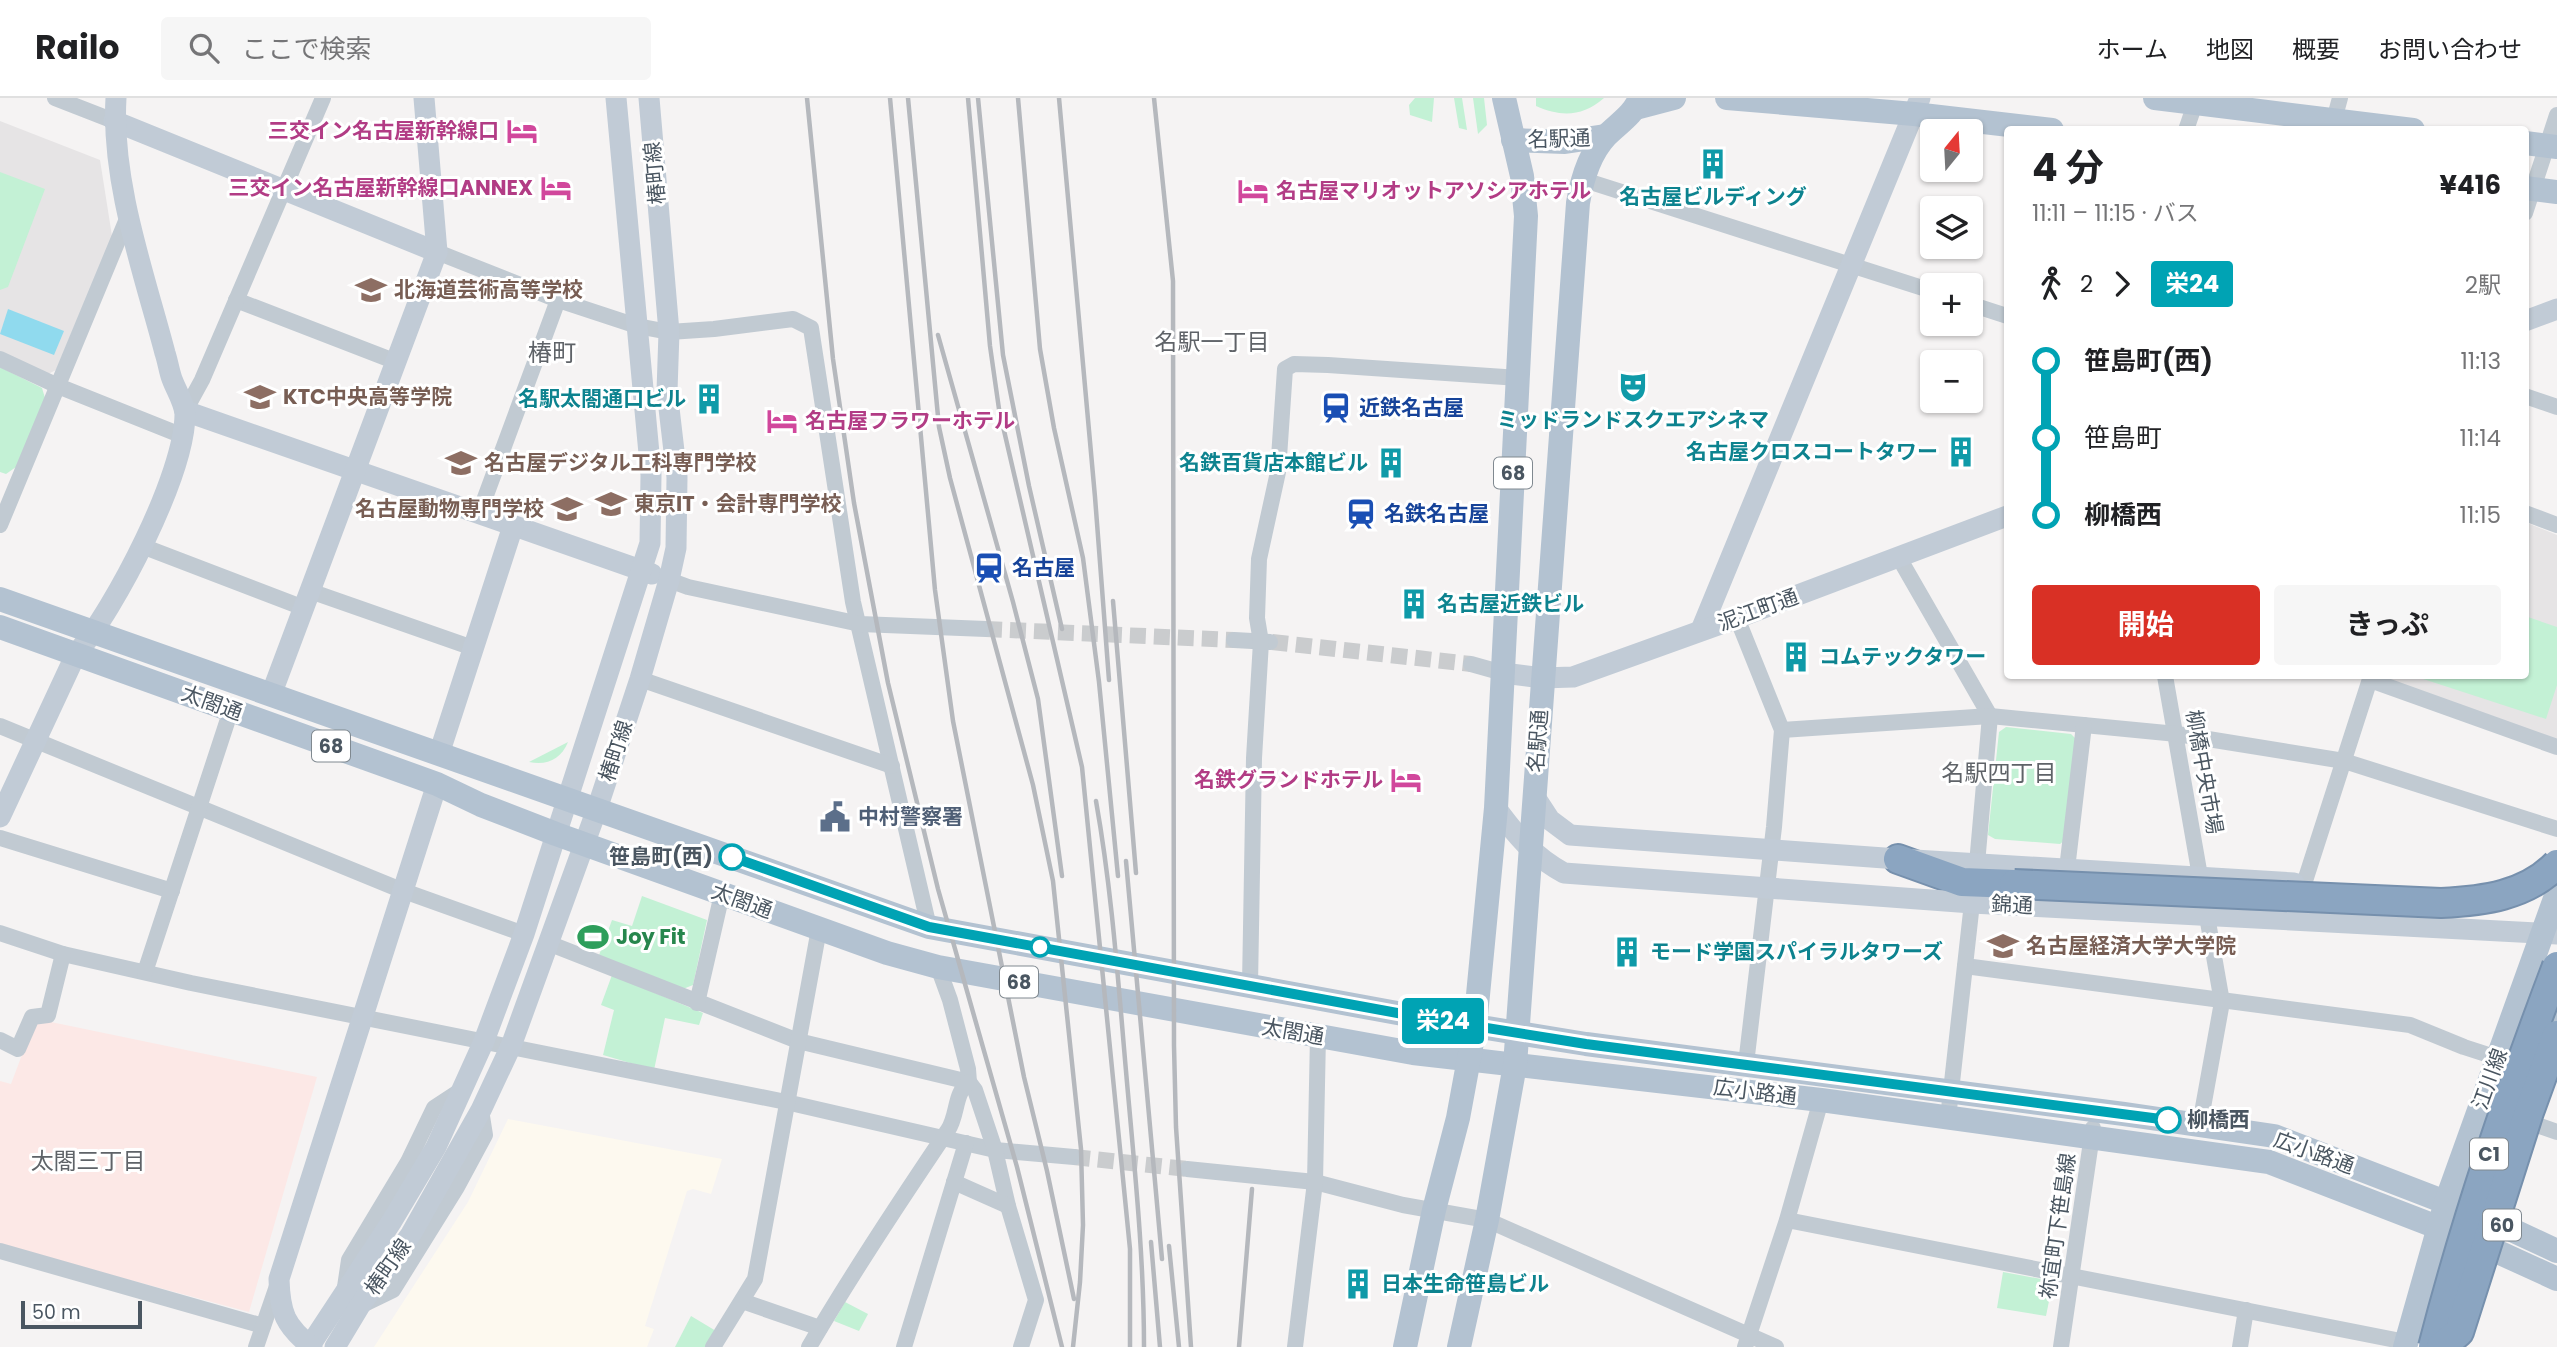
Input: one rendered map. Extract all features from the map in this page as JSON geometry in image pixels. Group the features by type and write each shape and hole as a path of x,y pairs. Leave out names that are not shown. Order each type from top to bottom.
{"highway":[{"path":"1898,859 1962,882 2441,903 2476,902 2505,896 2530,885 2557,863"},
{"name":"C1","path":"2433,1347 2479,1182 2557,966"},
{"path":"2441,1347 2459,1332 2529,1112 2557,1035"}],"main road":[{"name":"名駅通","path":"1405,1347 1434,1210 1458,1118 1475,1026 1496,808 1526,198 1504,98"},
{"name":"68","path":"1638,103 1674,98"},
{"path":"1727,98 1917,106 2030,126"},
{"path":"2155,98 2337,109 2399,126"},
{"name":"名駅通","path":"1459,1347 1487,1220 1515,1065 1581,179 1605,136 1638,103"},
{"name":"名駅通","path":"1513,140 1564,142 1605,136"},
{"name":"太閤通","path":"0,599 929,927 1475,1026"},
{"name":"太閤通","path":"0,627 437,784 481,805 556,834 887,953 938,967 1318,1036 1469,1061 1515,1065"},
{"name":"江川線","path":"2405,1345 2446,1202 2498,1058 2549,934 2556,896"},
{"name":"江川線","path":"2448,1347 2476,1242 2557,1006"},
{"name":"広小路通","path":"1475,1026 1586,1044 2274,1136 2484,1217 2557,1251"},
{"name":"広小路通","path":"1515,1065 1821,1100 2269,1163 2476,1242 2557,1279"}],"street":[{"path":"55,98 558,300 637,326 669,332 714,330 793,319 811,328 853,602 929,927"},
{"path":"116,98 114,121 121,178 172,378 185,411 688,587 860,624 986,629"},
{"path":"0,817 76,654 94,633 142,546 167,487 183,436 185,411 202,380 323,98"},
{"path":"271,695 437,252 424,98"},
{"name":"椿町線","path":"335,1347 352,1300 391,1221 436,1147 484,1041 524,934 569,799 650,543 651,475 616,98"},
{"name":"椿町線","path":"310,1346 411,1234 481,1110 511,1046 597,809 669,580 676,548 677,477 667,391 669,332 649,98"},
{"path":"2187,126 2196,100"},
{"path":"1701,630 1917,106"},
{"path":"2529,206 2539,190 2543,145 2557,115"},
{"path":"1581,179 1920,287"},
{"path":"0,525 129,214"},
{"path":"236,300 394,361"},
{"path":"479,514 558,300"},
{"path":"1983,308 2004,315"},
{"path":"2529,320 2557,309"},
{"path":"0,359 58,386 183,436"},
{"path":"1250,985 1254,758 1267,642 1257,618 1259,559 1278,472 1285,369 1294,364 1519,378"},
{"path":"2529,397 2557,407"},
{"path":"0,479 16,485"},
{"path":"2529,514 2557,525"},
{"name":"泥江町通","path":"1503,673 1542,678 1573,677 2004,517"},
{"path":"439,754 513,526"},
{"path":"142,546 307,600 473,648"},
{"path":"1898,556 1990,716 1976,864"},
{"path":"1737,618 1782,730 1746,1064"},
{"path":"1234,640 1267,642"},
{"path":"1471,664 1503,673"},
{"path":"640,679 892,766"},
{"name":"柳橋中央市場","path":"2166,679 2222,1002 2200,1124"},
{"path":"2304,884 2370,679"},
{"path":"2373,679 2557,747"},
{"path":"145,972 231,710"},
{"path":"1782,730 1990,716 2177,734 2344,761 2557,829"},
{"path":"2067,869 2084,725"},
{"path":"0,726 401,890 524,934"},
{"path":"256,1347 437,784"},
{"name":"錦通","path":"1535,797 1550,820 1570,835 1976,864 2556,896"},
{"name":"錦通","path":"1496,808 1532,852 1564,873 1972,903 2549,934"},
{"path":"0,838 172,891"},
{"path":"697,1003 722,894"},
{"path":"1948,1118 1972,903"},
{"path":"713,1347 755,1279 819,929"},
{"path":"0,933 63,954 145,972 786,1102 995,1150 1074,1157"},
{"path":"548,943 798,1041 969,1082"},
{"path":"0,1040 18,1049 32,1017 48,1015 63,954"},
{"path":"1965,966 2410,1025 2498,1058"},
{"path":"938,967 950,1000 969,1082 975,1090 995,1150 1008,1206 1036,1300 1021,1347"},
{"path":"1295,1347 1315,1182 1318,1036"},
{"path":"809,1347 951,1126 961,1087 969,1082"},
{"path":"1747,1342 1787,1220 1821,1100"},
{"name":"祢宜町下笹島線","path":"2061,1347 2095,1110"},
{"path":"2517,1118 2557,1132"},
{"path":"904,1347 966,1143"},
{"path":"1187,1170 1315,1182 1403,1205 1487,1220 1747,1342 1776,1347"},
{"path":"954,1182 1008,1206"},
{"path":"1787,1220 2073,1275 2405,1345"},
{"path":"0,1251 263,1326"},
{"path":"279,1279 280,1303 284,1317 294,1332 310,1346"},
{"path":"742,1301 820,1328"},
{"path":"2240,1347 2246,1310"}],"shaded area":[{"path":"0,121 100,160 112,236 56,370 48,374 0,352"},
{"path":"2529,524 2557,535 2557,741 2387,679 2529,679"},
{"path":"51,1022 317,1077 249,1312 0,1245 0,1081 11,1084 34,1023"},
{"path":"508,1119 722,1159 711,1194 693,1189 687,1191 645,1326 654,1329 647,1347 374,1347 468,1202"}],"green space":[{"path":"1415,98 1434,98 1432,122 1410,115 1409,105"},
{"path":"1454,98 1462,98 1467,130 1459,128"},
{"path":"1473,98 1484,98 1487,125 1478,134"},
{"path":"1536,98 1604,98 1588,109 1563,113 1536,106"},
{"path":"0,172 45,189 8,287 0,290"},
{"path":"0,367 42,388 45,398 16,467 6,474 0,472"},
{"path":"2529,617 2557,627 2557,685 2546,719 2423,679 2529,679"},
{"path":"2006,727 2071,734 2076,739 2065,840 2060,844 1995,839 1988,835 1999,732"},
{"path":"568,742 553,760 529,762"},
{"path":"642,896 707,920 693,985 683,989 598,958 612,920 632,926"},
{"path":"612,975 703,1013 699,1025 665,1018 654,1070 603,1055 614,1010 601,1005"},
{"path":"2003,1272 2047,1280 2051,1291 2046,1316 1997,1308"},
{"path":"845,1302 868,1314 859,1331 834,1321"},
{"path":"691,1316 716,1331 705,1347 675,1347"}],"water":[{"path":"8,309 64,331 54,355 0,334"}],"tunnel":[{"path":"986,629 1234,640"},
{"path":"1272,642 1471,664"},
{"path":"1074,1157 1187,1169"}],"railway":[{"path":"807,98 833,359 854,503 888,683 938,889 1017,1167 1062,1347"},
{"path":"890,98 935,590 953,721 1024,1077 1074,1299"},
{"path":"908,98 939,427 950,478 1033,785 1053,881 1081,1149 1083,1225 1073,1347"},
{"path":"968,98 990,346 999,409 1082,767 1130,1249 1130,1347"},
{"path":"978,98 1003,355 1029,486 1062,629"},
{"path":"1018,98 1040,349 1054,428 1083,558 1099,682 1118,876"},
{"path":"1059,98 1109,680"},
{"path":"1154,98 1173,281 1174,1046 1176,1127 1191,1347"},
{"path":"938,335 1038,699 1062,876"},
{"path":"1113,601 1136,873"},
{"path":"1096,801 1120,1003 1140,1243 1144,1347"},
{"path":"1126,861 1162,1259"},
{"path":"1239,1347 1252,1189"},
{"path":"1151,1242 1160,1347"},
{"path":"1169,1246 1179,1347"}],"bus line":[{"name":"栄24","path":"732,857 929,927 1419,1017 1586,1044 2168,1120"}],"place":[{"name":"三交イン名古屋新幹線口","path":"522,131"},
{"name":"名古屋ビルディング","path":"1713,164"},
{"name":"三交イン名古屋新幹線口ANNEX","path":"556,188"},
{"name":"名古屋マリオットアソシアホテル","path":"1253,191"},
{"name":"北海道芸術高等学校","path":"371,290"},
{"name":"ミッドランドスクエアシネマ","path":"1633,387"},
{"name":"KTC中央高等学院","path":"260,397"},
{"name":"名駅太閤通口ビル","path":"709,399"},
{"name":"近鉄名古屋","path":"1336,408"},
{"name":"名古屋フラワーホテル","path":"782,421"},
{"name":"名古屋クロスコートタワー","path":"1961,452"},
{"name":"名古屋デジタル工科専門学校","path":"461,463"},
{"name":"名鉄百貨店本館ビル","path":"1391,463"},
{"name":"東京IT・会計専門学校","path":"611,504"},
{"name":"名古屋動物専門学校","path":"567,509"},
{"name":"名鉄名古屋","path":"1361,514"},
{"name":"名古屋","path":"989,568"},
{"name":"名古屋近鉄ビル","path":"1414,604"},
{"name":"コムテックタワー","path":"1796,657"},
{"name":"名鉄グランドホテル","path":"1406,780"},
{"name":"中村警察署","path":"835,817"},
{"name":"笹島町(西)","path":"732,857"},
{"name":"Joy Fit","path":"593,937"},
{"name":"名古屋経済大学大学院","path":"2003,946"},
{"name":"モード学園スパイラルタワーズ","path":"1627,952"},
{"name":"柳橋西","path":"2168,1120"},
{"name":"日本生命笹島ビル","path":"1358,1284"}],"district":[{"name":"名駅一丁目","path":"1212,342"},
{"name":"椿町","path":"552,353"},
{"name":"名駅四丁目","path":"1999,773"},
{"name":"太閤三丁目","path":"88,1161"}]}
